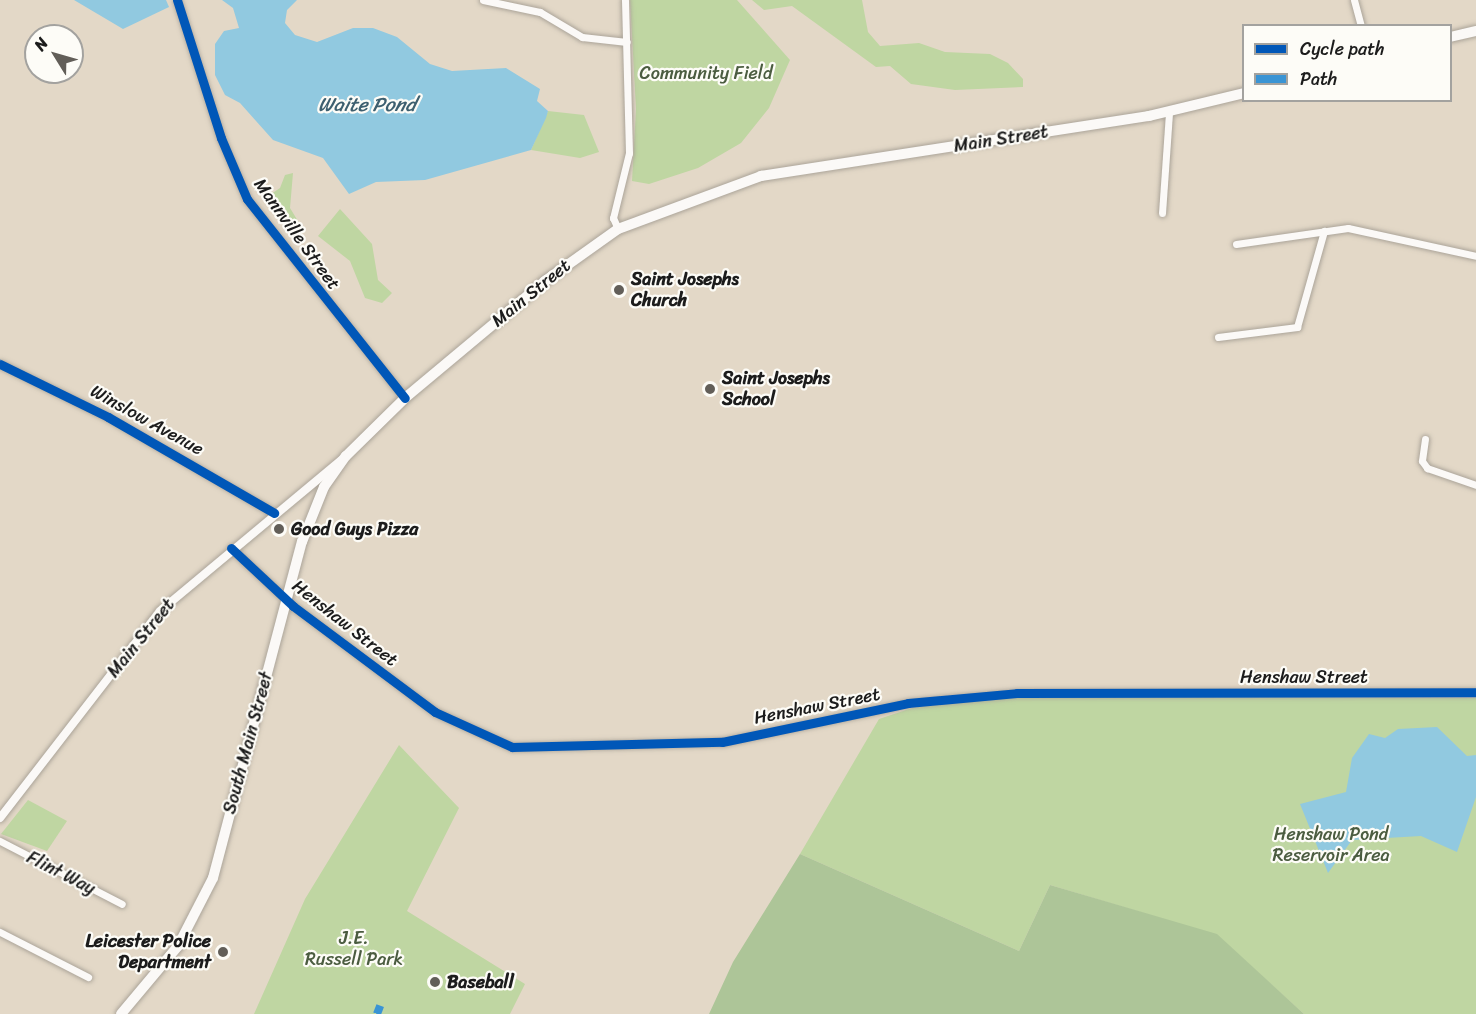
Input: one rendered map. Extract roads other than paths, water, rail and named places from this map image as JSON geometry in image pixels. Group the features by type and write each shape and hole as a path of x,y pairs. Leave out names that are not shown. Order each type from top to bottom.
{"highway":[{"path":"1452,37 1476,31"},
{"name":"Main Street","path":"346,456 405,398 544,280 618,229 762,176 1169,112 1242,94"},
{"name":"South Main Street","path":"121,1014 178,946 209,888 286,599 315,506 346,456"}],"street":[{"name":"Mannville Street","path":"177,0 243,192 405,398"},
{"path":"483,0 540,12 582,37 627,42"},
{"path":"618,229 613,218 629,153 625,0"},
{"path":"1354,0 1360,24"},
{"path":"1162,213 1169,112"},
{"path":"1236,244 1348,228 1476,256"},
{"path":"1218,337 1297,327 1324,231"},
{"name":"Winslow Avenue","path":"0,364 92,408 274,513"},
{"path":"1425,439 1422,458 1427,468 1476,485"},
{"name":"Main Street","path":"0,818 160,611 231,548 346,456"},
{"name":"Henshaw Street","path":"231,548 286,599 450,722 494,742 535,750 722,742 908,703 1017,693 1476,692"},
{"name":"Flint Way","path":"0,841 122,904"},
{"path":"0,932 88,977"}],"water":[{"path":"74,0 166,0 169,7 123,29"},
{"name":"Waite Pond","path":"222,0 297,0 287,10 285,23 295,35 317,42 353,28 373,28 397,37 430,64 452,71 506,68 540,89 537,101 548,111 546,118 531,150 425,180 376,182 349,194 323,158 273,140 240,103 225,95 215,75 215,44 224,31 239,28 233,8"},
{"path":"1437,727 1467,756 1476,755 1476,797 1457,852 1421,836 1352,840 1328,873 1300,804 1346,792 1352,758 1369,734 1385,738 1398,729"}],"place":[{"name":"Saint Josephs Church","path":"619,290"},
{"name":"Saint Josephs School","path":"710,389"},
{"name":"Good Guys Pizza","path":"279,529"},
{"name":"Leicester Police Department","path":"223,952"},
{"name":"Baseball","path":"435,982"}],"park label":[{"name":"Community Field","path":"706,73"},
{"name":"Henshaw Pond Reservoir Area","path":"1331,845"},
{"name":"J.E. Russell Park","path":"354,949"}]}
